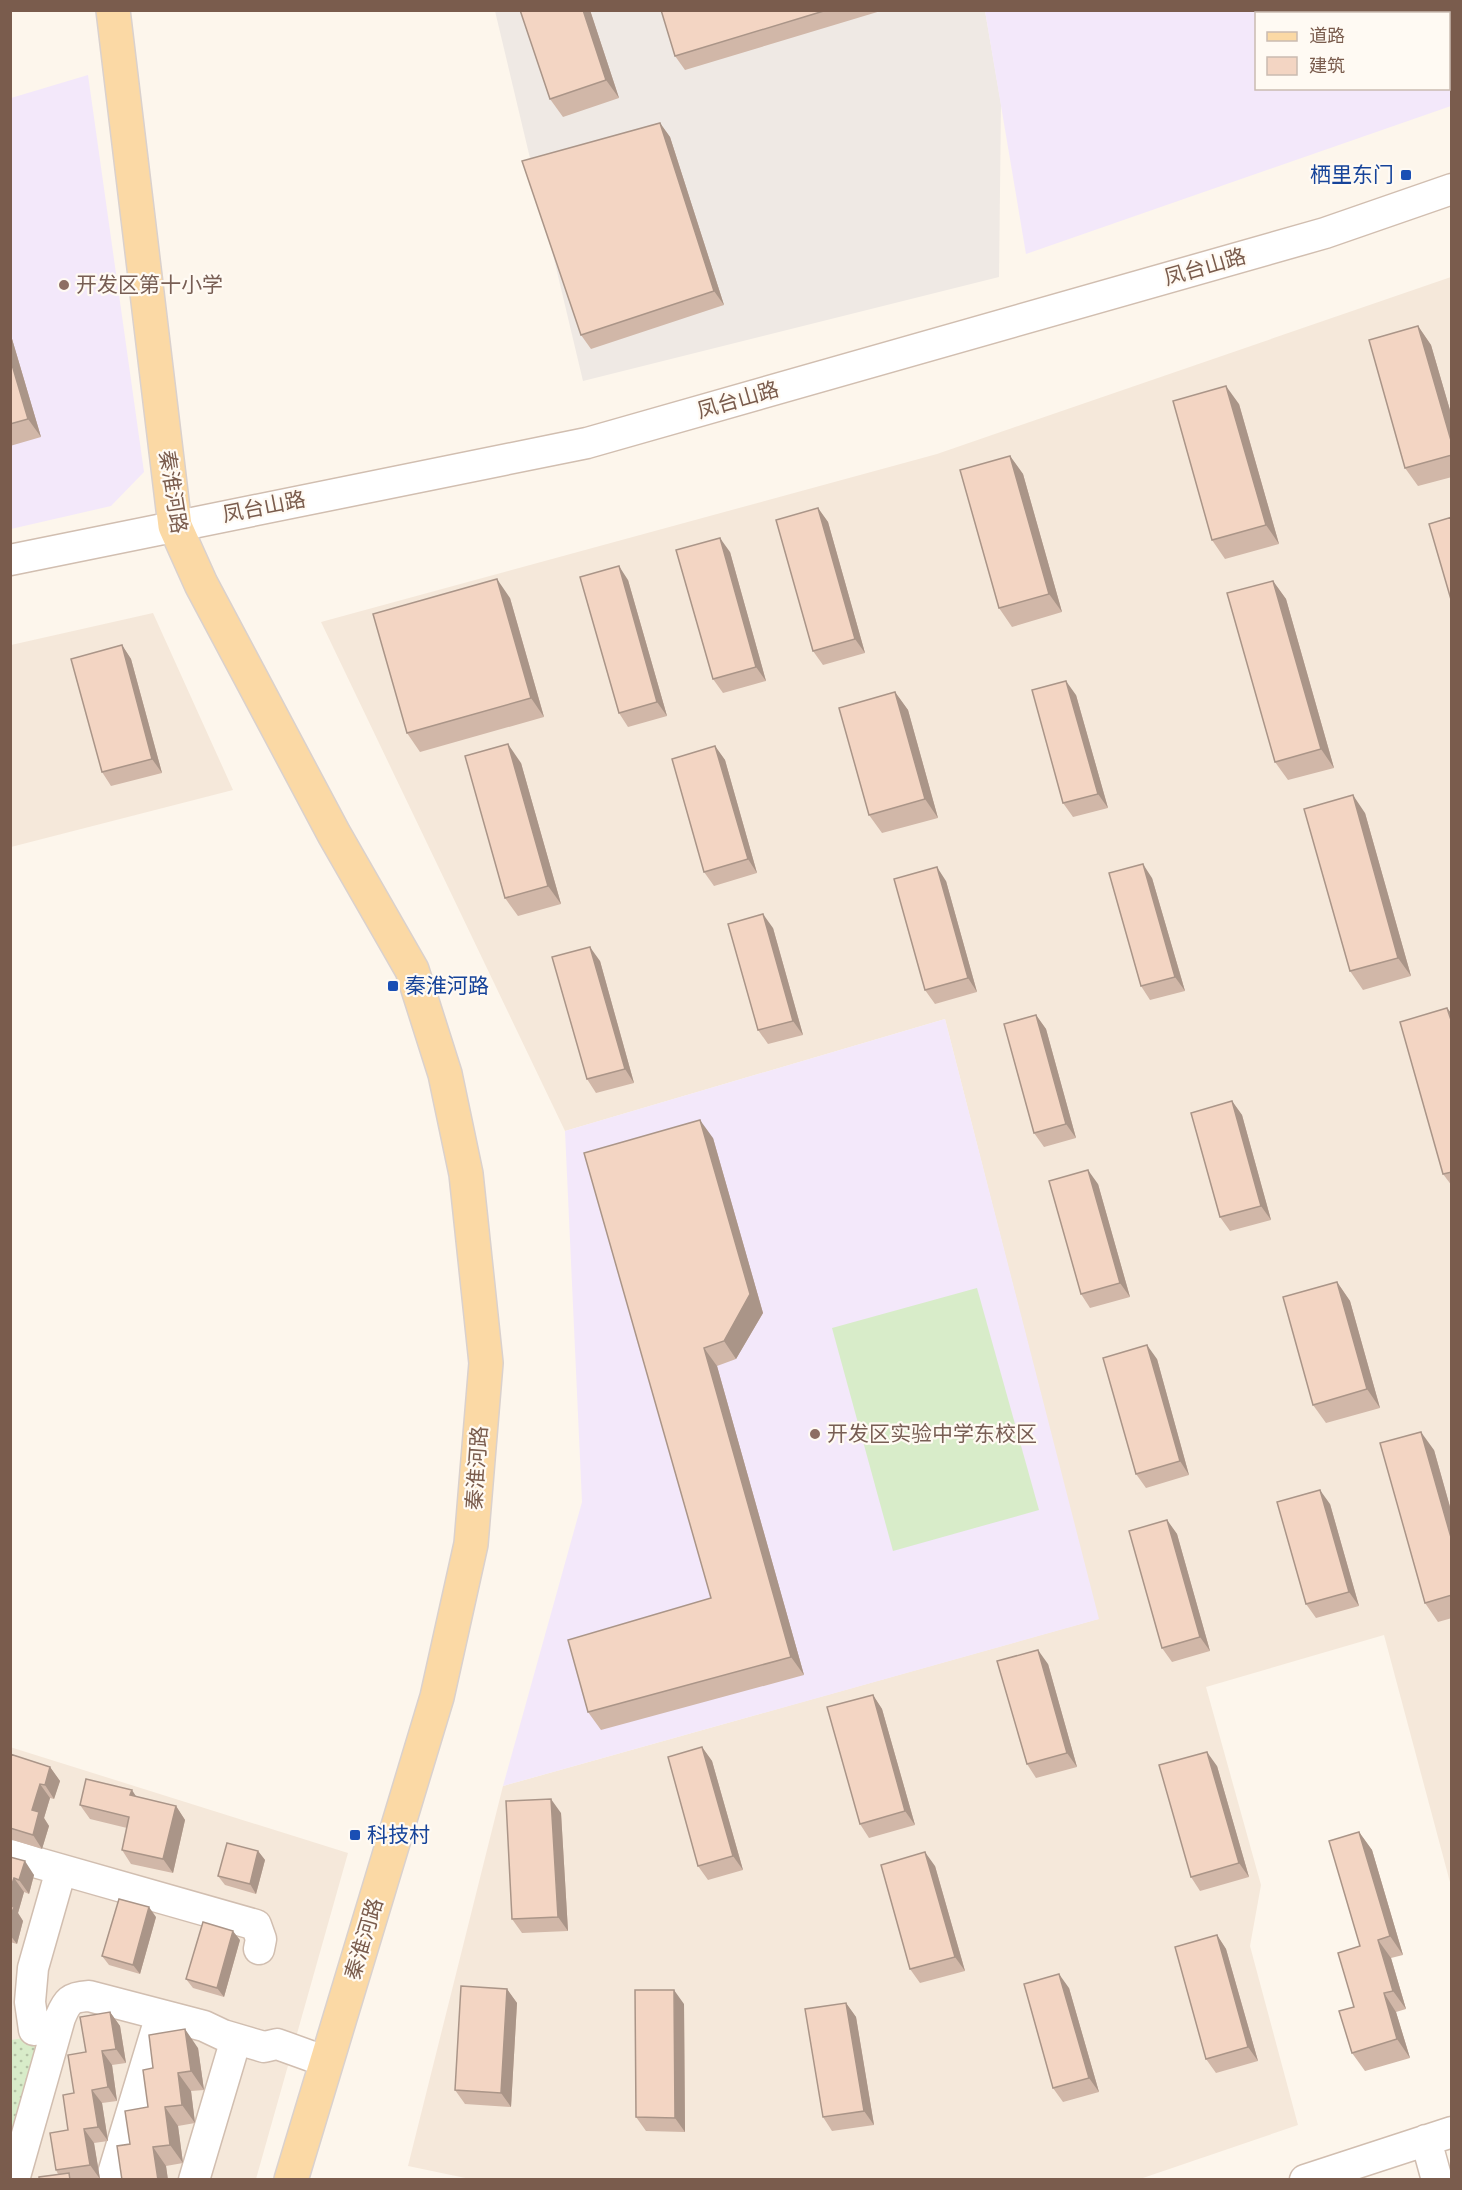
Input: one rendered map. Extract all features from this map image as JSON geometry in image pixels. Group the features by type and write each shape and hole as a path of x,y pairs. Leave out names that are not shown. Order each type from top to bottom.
{"main road":[{"name":"秦淮河路","path":"113,10 189,532 334,834 412,970 445,1074 466,1174 486,1363 471,1544 437,1697 291,2180"},
{"name":"秦淮河路","path":"135,10 189,532 427,956 462,1065 484,1168 504,1362 490,1548 454,1705 310,2180"}],"street":[{"name":"凤台山路","path":"10,580 189,532 587,443 1314,236 1452,189"},
{"name":"凤台山路","path":"10,560 189,532 591,460 1308,256 1452,209"},
{"path":"10,1855 256,1925 261,1939 259,1949"},
{"path":"14,2180 33,2033 30,2002 33,1968 61,1870"},
{"path":"33,2033 66,2003 77,1997 88,1996 204,2026 264,2048 277,2044 327,2062"},
{"path":"111,2180 161,2015"},
{"path":"194,2180 236,2039"},
{"path":"1305,2180 1439,2136 1437,2180"}],"shaded area":[{"path":"495,11 985,11 1001,104 999,277 583,381"},
{"path":"985,11 1451,11 1451,106 1026,254"},
{"name":"开发区第十小学","path":"88,75 144,472 111,506 11,529 11,98"},
{"path":"1451,277 1451,1886 1384,1635 1206,1687 1261,1885 1250,1946 1298,2125 1137,2180 475,2180 408,2166 503,1786 1098,1619 945,1019 565,1131 321,622 937,454"},
{"path":"153,613 233,790 11,847 11,645"},
{"name":"开发区实验中学东校区","path":"945,1019 1099,1619 503,1786 582,1502 565,1131"},
{"name":"科技村","path":"10,1747 348,1853 256,2179 11,2179"}],"green space":[{"path":"977,1288 1039,1510 893,1551 832,1328"},
{"path":"30,2037 43,2042 11,2166 11,2040"}],"building":[{"path":"520,10 583,10 606,80 550,99"},
{"path":"661,10 827,10 675,56"},
{"path":"660,123 714,291 581,335 522,161"},
{"path":"1418,326 1452,444 1452,455 1405,468 1369,340"},
{"path":"10,358 28,419 10,424"},
{"path":"1226,386 1266,525 1212,540 1173,401"},
{"path":"1010,456 1049,594 999,608 960,470"},
{"path":"818,508 855,639 813,651 776,520"},
{"path":"1452,517 1452,603 1429,524"},
{"path":"720,538 756,667 713,679 676,550"},
{"path":"619,566 657,702 619,713 580,577"},
{"path":"497,579 531,698 407,733 373,614"},
{"path":"1273,581 1321,749 1275,762 1227,593"},
{"path":"122,645 152,759 102,772 71,659"},
{"path":"1066,681 1098,794 1063,803 1032,690"},
{"path":"895,692 925,799 869,815 839,708"},
{"path":"508,744 548,886 505,898 465,756"},
{"path":"715,746 748,859 704,872 672,759"},
{"path":"1353,795 1398,958 1350,971 1304,809"},
{"path":"1143,864 1175,977 1141,986 1109,873"},
{"path":"937,867 968,978 925,990 894,879"},
{"path":"763,914 793,1021 758,1030 728,924"},
{"path":"590,947 625,1069 587,1079 552,957"},
{"path":"1447,1008 1452,1023 1452,1172 1443,1174 1400,1022"},
{"path":"1036,1015 1066,1124 1034,1133 1004,1024"},
{"path":"1232,1101 1261,1206 1220,1217 1191,1113"},
{"path":"700,1120 750,1294 724,1341 704,1348 791,1657 588,1712 568,1640 711,1598 584,1153"},
{"path":"1088,1170 1120,1283 1081,1294 1049,1181"},
{"path":"1337,1282 1367,1389 1313,1405 1283,1297"},
{"path":"1147,1345 1180,1461 1136,1474 1103,1358"},
{"path":"1421,1432 1452,1541 1452,1595 1425,1603 1380,1443"},
{"path":"1320,1490 1349,1592 1306,1604 1277,1502"},
{"path":"1167,1520 1200,1637 1162,1648 1129,1531"},
{"path":"1038,1650 1067,1753 1027,1764 997,1661"},
{"path":"873,1695 905,1811 860,1824 827,1707"},
{"path":"702,1747 733,1856 698,1866 668,1757"},
{"path":"1207,1752 1239,1863 1191,1877 1159,1765"},
{"path":"10,1754 50,1767 45,1785 40,1784 32,1810 39,1812 33,1835 10,1828"},
{"path":"86,1779 132,1790 130,1795 176,1806 163,1859 122,1850 129,1817 80,1805"},
{"path":"551,1799 558,1917 512,1919 506,1801"},
{"path":"1359,1832 1390,1936 1378,1940 1393,1991 1384,1993 1397,2039 1352,2053 1339,2011 1354,2007 1338,1953 1360,1946 1329,1841"},
{"path":"227,1843 258,1851 250,1884 218,1876"},
{"path":"925,1852 955,1957 910,1969 881,1865"},
{"path":"10,1857 25,1861 19,1880 14,1878 10,1890"},
{"path":"119,1899 149,1907 133,1965 102,1956"},
{"path":"203,1922 233,1931 217,1988 186,1979"},
{"path":"1217,1935 1248,2047 1206,2059 1175,1947"},
{"path":"1059,1974 1089,2078 1053,2088 1024,1984"},
{"path":"461,1986 507,1989 501,2093 455,2090"},
{"path":"635,1990 674,1990 675,2118 636,2117"},
{"path":"846,2003 864,2111 823,2117 805,2009"},
{"path":"110,2012 116,2049 102,2051 108,2087 92,2090 98,2127 84,2129 90,2165 56,2170 50,2133 68,2130 63,2095 74,2093 68,2055 86,2052 80,2017"},
{"path":"185,2029 191,2071 178,2073 182,2105 165,2107 170,2145 153,2147 158,2180 122,2180 117,2146 130,2144 125,2111 148,2107 143,2070 153,2068 149,2035"},
{"path":"69,2173 70,2180 39,2180 39,2177"}],"place":[{"name":"栖里东门","path":"1406,175"},
{"name":"开发区第十小学","path":"64,285"},
{"name":"秦淮河路","path":"393,986"},
{"name":"开发区实验中学东校区","path":"815,1434"},
{"name":"科技村","path":"355,1835"}]}
